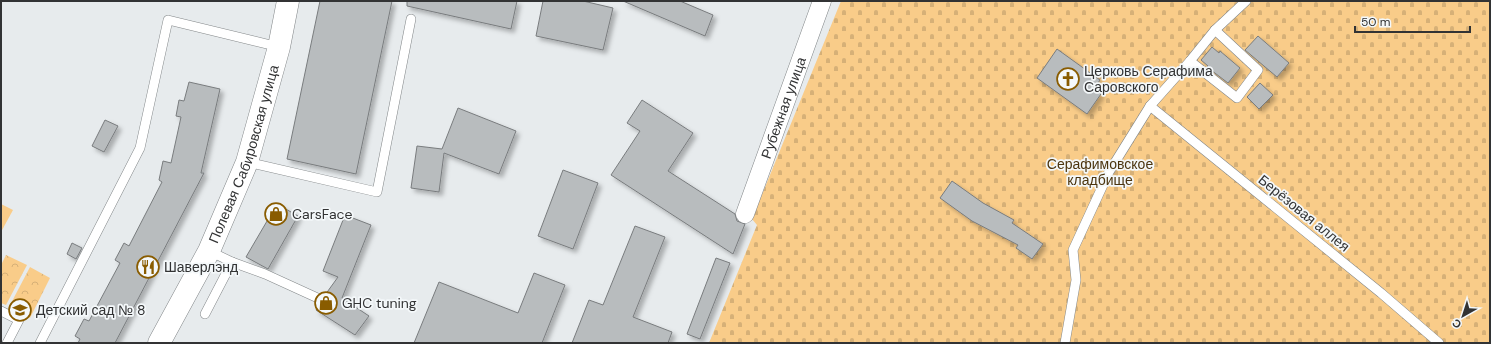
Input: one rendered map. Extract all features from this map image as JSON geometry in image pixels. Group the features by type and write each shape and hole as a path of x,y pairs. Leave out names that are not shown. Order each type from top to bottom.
{"street":[{"name":"Полевая Сабировская улица","path":"159,343 209,251 248,162 279,47 288,1"},
{"name":"Рубежная улица","path":"745,214 822,1"}],"lane":[{"path":"1065,343 1076,280 1073,250 1110,172 1150,106 1215,30 1246,1"},
{"path":"248,162 377,192 411,19"},
{"path":"40,343 140,148 168,20 279,47"},
{"path":"1190,61 1237,98 1258,70 1215,30"},
{"name":"Берёзовая аллея","path":"1150,106 1381,293 1439,343"},
{"path":"209,251 322,300"},
{"path":"205,314 232,262"},
{"path":"1,311 18,320 7,343"}],"green space":[{"name":"Серафимовское кладбище","path":"841,1 1490,1 1490,343 709,343 757,225 752,219"},
{"path":"1,204 13,210 1,232"},
{"path":"6,255 27,265 6,305 1,303 1,265"},
{"path":"30,267 50,278 30,318 9,307"}],"building":[{"path":"320,1 392,1 356,174 287,159"},
{"path":"407,1 517,1 511,29 407,6"},
{"path":"543,1 583,1 613,8 603,50 536,36"},
{"path":"623,1 680,1 713,15 705,36"},
{"path":"1258,36 1289,63 1277,77 1245,50"},
{"path":"1212,47 1219,53 1220,51 1240,68 1228,83 1207,67 1208,66 1201,60"},
{"name":"Церковь Серафима Саровского","path":"1057,49 1100,80 1094,89 1101,94 1087,114 1037,78"},
{"path":"189,82 220,89 201,173 204,173 115,343 78,343 80,339 75,336 84,319 89,321 120,263 115,260 124,243 129,246 162,182 159,180 163,161 171,163 181,117 176,116 179,100 184,101"},
{"path":"1260,83 1273,95 1259,109 1247,97"},
{"path":"642,100 693,133 668,171 735,214 737,221 745,224 733,254 611,175 640,131 627,123"},
{"path":"458,108 516,131 499,174 444,153 439,192 411,188 417,146 442,149"},
{"path":"105,120 118,126 104,152 92,146"},
{"path":"563,170 598,183 573,249 538,236"},
{"path":"952,181 983,203 1014,220 1012,223 1043,244 1032,259 1016,248 1018,245 972,221 940,198"},
{"path":"277,204 298,216 268,269 246,257"},
{"path":"345,215 371,225 342,298 369,316 355,335 316,310 319,305 323,306 327,303 328,299 325,295 338,277 323,271"},
{"path":"635,226 665,237 633,317 672,332 668,343 572,343 589,300 603,305"},
{"path":"72,243 82,248 76,259 67,254"},
{"path":"716,258 730,263 700,339 687,334"},
{"path":"534,273 565,285 542,343 414,343 439,282 518,313"}],"place":[{"name":"Церковь Серафима Саровского","path":"1068,79"},
{"name":"CarsFace","path":"276,214"},
{"name":"Шаверлэнд","path":"148,267"},
{"name":"GHC tuning","path":"326,303"},
{"name":"Детский сад № 8","path":"20,310"}]}
